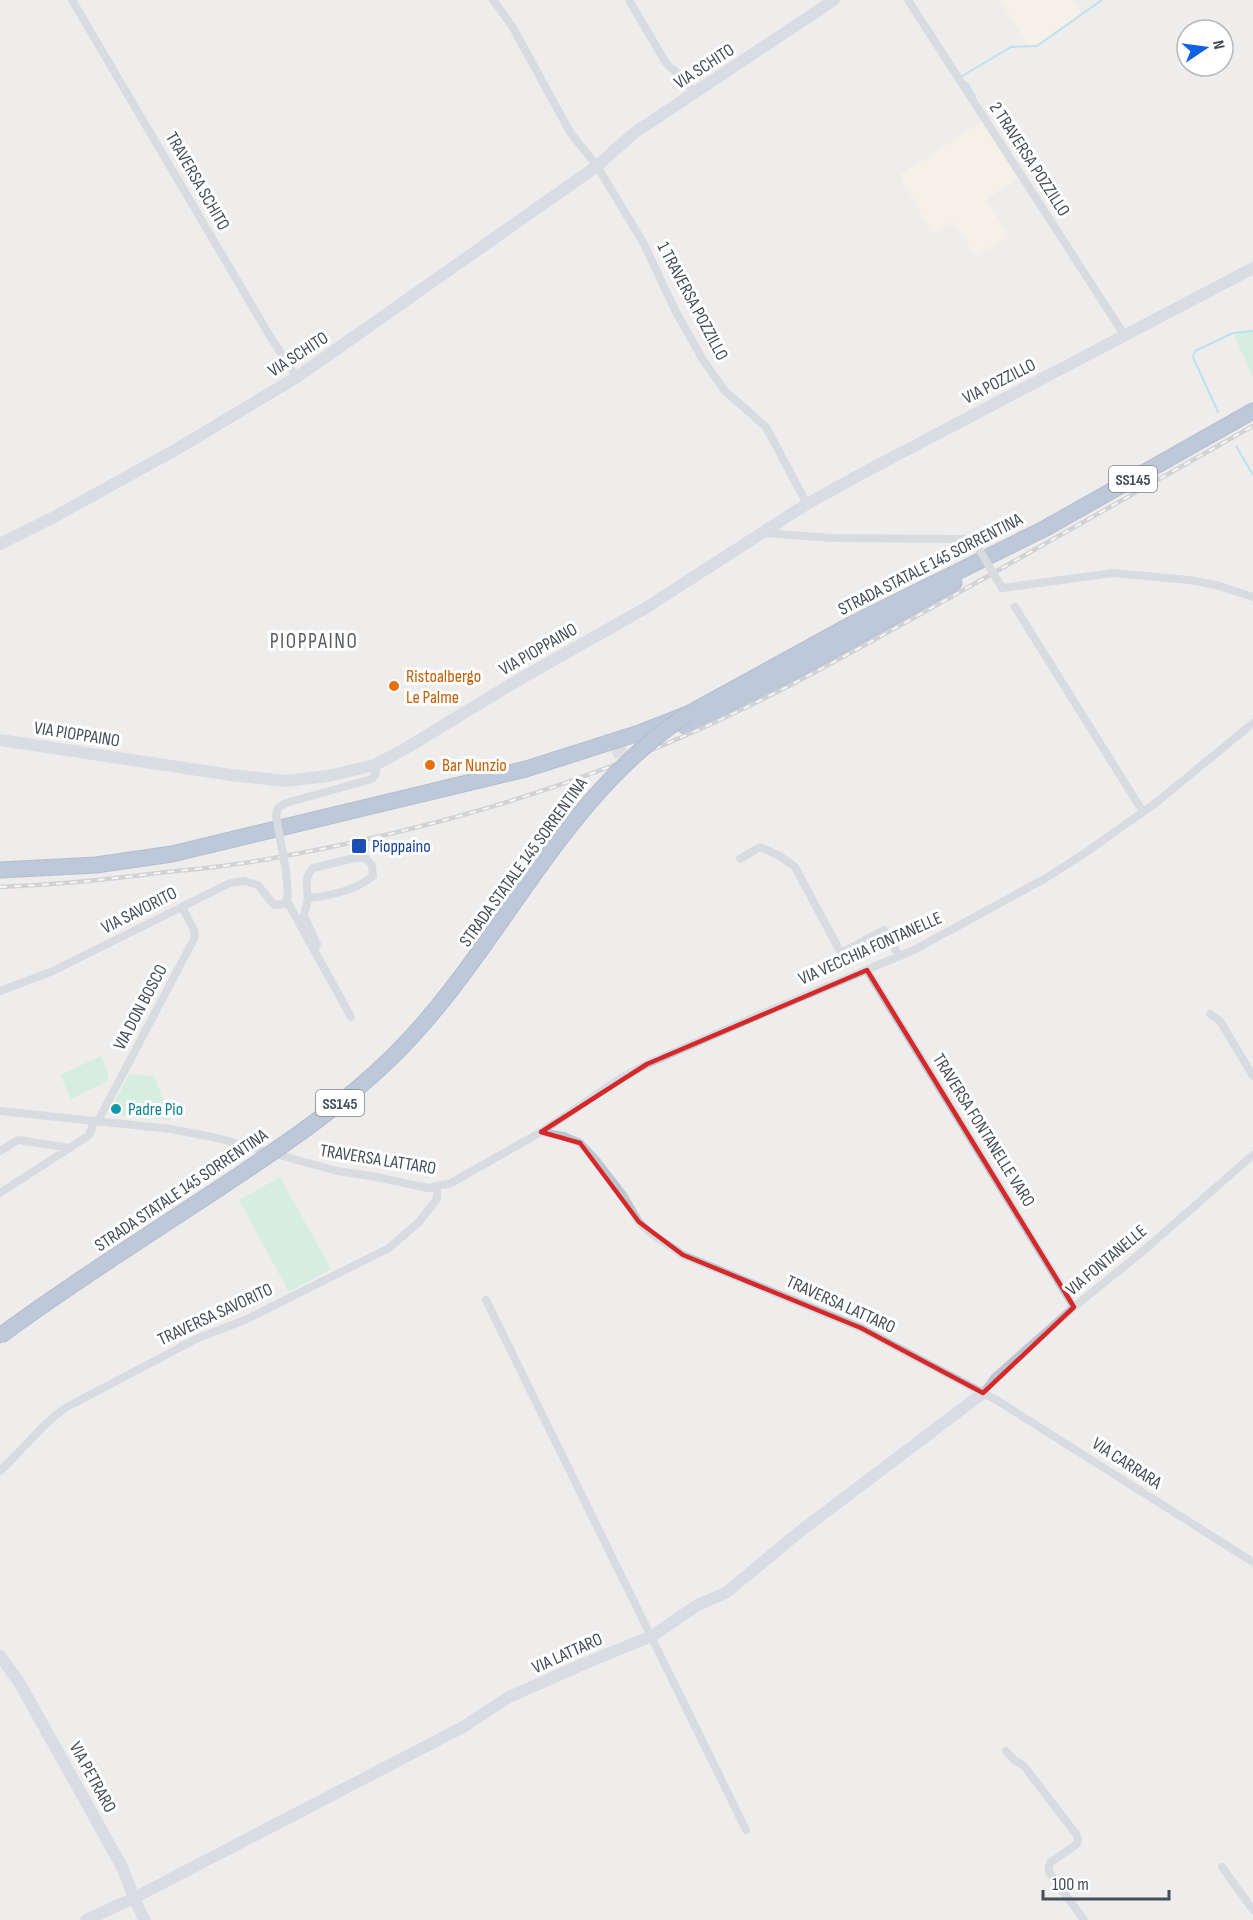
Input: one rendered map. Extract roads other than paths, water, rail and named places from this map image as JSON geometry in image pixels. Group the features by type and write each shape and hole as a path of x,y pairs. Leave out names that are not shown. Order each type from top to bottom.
{"highway":[{"name":"STRADA STATALE 145 SORRENTINA","path":"0,1336 274,1152 356,1090 424,1026 602,786 647,742 757,674 1044,529 1253,411"},
{"path":"0,870 96,865 172,854 458,786 565,758 686,720 742,700 869,632 970,574 1012,545"},
{"path":"365,808 411,804 458,796 612,753"}],"street":[{"name":"TRAVERSA SCHITO","path":"72,0 271,338 297,377"},
{"path":"493,0 512,26 570,132 597,166"},
{"path":"629,0 666,63 685,80 694,94"},
{"name":"VIA SCHITO","path":"0,544 177,449 297,377 597,166 634,133 834,0"},
{"name":"2 TRAVERSA POZZILLO","path":"908,0 1125,336"},
{"name":"1 TRAVERSA POZZILLO","path":"597,166 644,244 675,310 703,360 725,391 766,427 807,504"},
{"name":"VIA POZZILLO","path":"765,533 807,504 951,425 1253,268"},
{"path":"765,533 832,538 972,540 1002,588 1113,573 1189,580 1216,585 1253,597"},
{"name":"VIA PIOPPAINO","path":"0,740 231,776 285,781 328,776 375,765 644,609 765,533"},
{"path":"1015,607 1143,812"},
{"name":"VIA VECCHIA FONTANELLE","path":"541,1132 619,1079 647,1064 899,956 945,934 1046,878 1085,854 1143,812 1253,723"},
{"path":"351,1017 287,902 286,872 276,816 278,808 286,803 372,779 376,773 375,765"},
{"path":"740,860 760,847 792,863 841,953 884,930 899,956"},
{"path":"308,898 350,889 366,882 373,876 372,865 365,858 356,858 312,868 308,873 306,887 308,898 303,916 317,944 314,950"},
{"name":"VIA SAVORITO","path":"0,992 53,971 222,886 236,882 251,882 258,885 274,905 287,902"},
{"name":"VIA DON BOSCO","path":"0,1193 88,1136 195,937 183,907"},
{"name":"TRAVERSA FONTANELLE VARO","path":"867,970 1074,1307"},
{"path":"1210,1014 1220,1021 1253,1077"},
{"name":"TRAVERSA LATTARO","path":"0,1111 171,1129 217,1138 337,1171 428,1188 451,1183 541,1132 564,1136 580,1143 596,1160 639,1222 649,1232 682,1255 861,1328 983,1393"},
{"path":"0,1151 18,1140 70,1148"},
{"name":"VIA FONTANELLE","path":"983,1393 995,1377 1074,1307 1143,1252 1253,1155"},
{"name":"TRAVERSA SAVORITO","path":"0,1471 16,1457 50,1418 68,1407 198,1338 245,1320 389,1248 419,1222 437,1199 437,1187"},
{"path":"486,1300 746,1830"},
{"name":"VIA CARRARA","path":"983,1393 1253,1562"},
{"name":"VIA LATTARO","path":"86,1920 134,1898 463,1727 509,1697 652,1636 696,1606 727,1592 798,1533 983,1393"},
{"name":"VIA PETRARO","path":"0,1656 19,1682 122,1865 134,1898 146,1920"},
{"path":"1006,1751 1024,1766 1076,1834 1077,1844 1048,1866 1049,1872 1084,1920"},
{"path":"1222,1867 1253,1910"}],"waterway":[{"path":"962,76 1011,47 1037,46 1102,0"},
{"path":"967,83 975,96"},
{"path":"1218,412 1193,357 1195,351 1233,333 1253,331"},
{"path":"1236,446 1253,475"}],"tunnel":[{"path":"612,752 655,737"}],"railway":[{"path":"0,887 89,881 218,867 365,840 466,814 613,765 699,730 808,676 1253,426"}],"place":[{"name":"Ristoalbergo Le Palme","path":"394,686"},
{"name":"Bar Nunzio","path":"430,765"},
{"name":"Pioppaino","path":"359,846"},
{"name":"Padre Pio","path":"116,1109"}],"district":[{"name":"PIOPPAINO","path":"314,641"}]}
